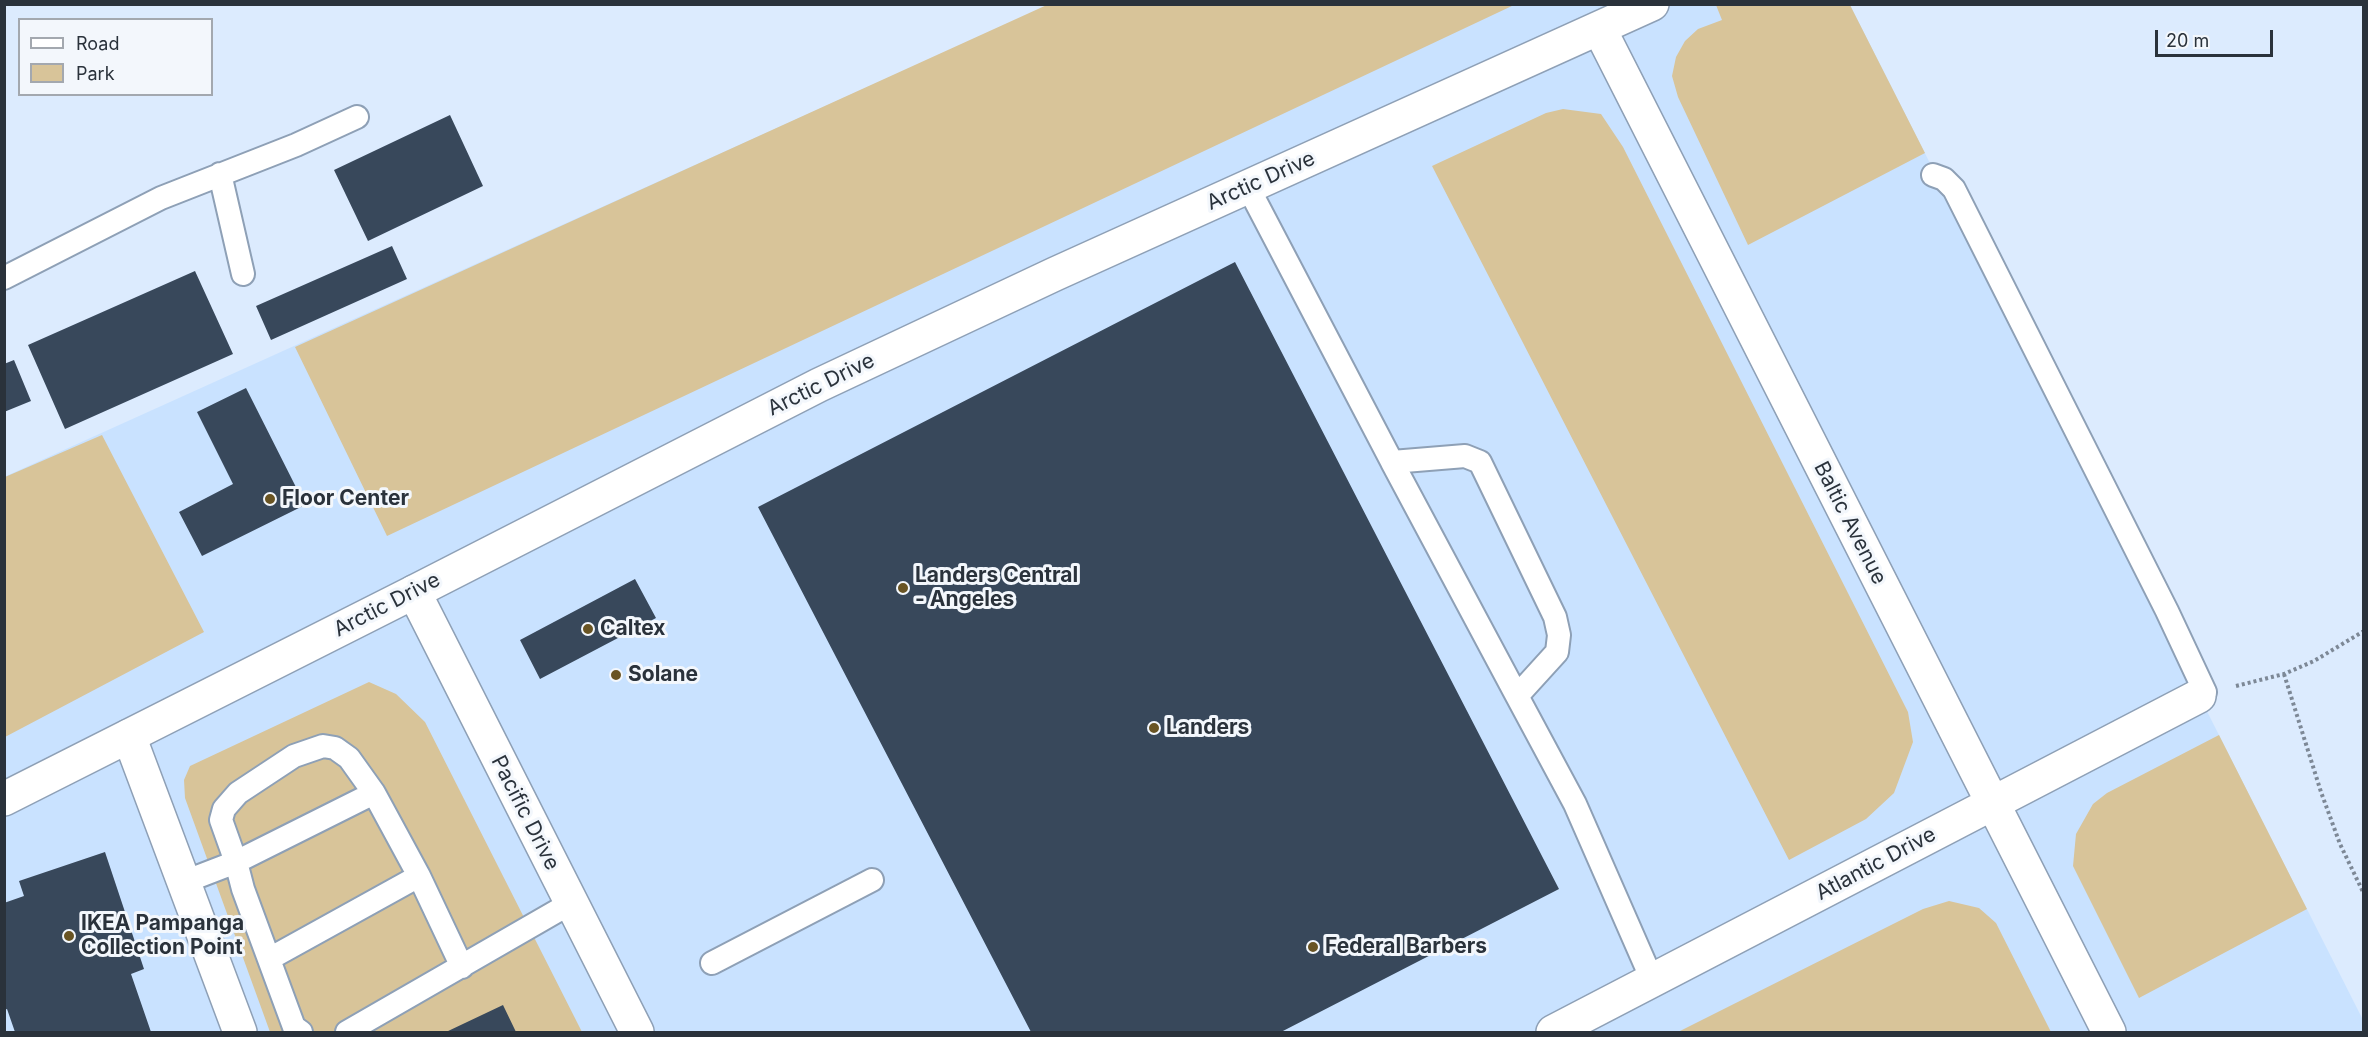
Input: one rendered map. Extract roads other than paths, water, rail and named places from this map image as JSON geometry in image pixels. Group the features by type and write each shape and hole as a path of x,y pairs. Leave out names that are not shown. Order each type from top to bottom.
{"street":[{"name":"Arctic Drive","path":"4,799 812,389 1046,278 1652,4"},
{"name":"Baltic Avenue","path":"1599,28 2105,1025"},
{"name":"Pacific Drive","path":"414,592 637,1032"},
{"name":"Atlantic Drive","path":"1553,1032 1653,982 2202,694"},
{"path":"129,736 240,1032"}],"lane":[{"path":"4,278 161,198 296,145 357,117"},
{"path":"220,174 243,274"},
{"path":"1933,175 1944,179 1954,189 2168,611 2202,694"},
{"path":"1248,187 1575,804 1653,982"},
{"path":"1392,462 1465,456 1480,462 1555,617 1559,635 1557,652 1517,696"},
{"path":"301,1032 294,1027 221,820 224,809 238,792 294,756 323,746 335,748 348,758 374,793 419,876 462,967"},
{"path":"184,882 236,862 374,793"},
{"path":"269,959 419,876"},
{"path":"712,963 872,880"},
{"path":"346,1032 571,903"}],"place":[{"name":"Floor Center","path":"270,499"},
{"name":"Landers Central - Angeles","path":"903,588"},
{"name":"Caltex","path":"588,629"},
{"name":"Solane","path":"616,675"},
{"name":"Landers","path":"1154,728"},
{"name":"IKEA Pampanga Collection Point","path":"69,936"},
{"name":"Federal Barbers","path":"1313,947"}]}
